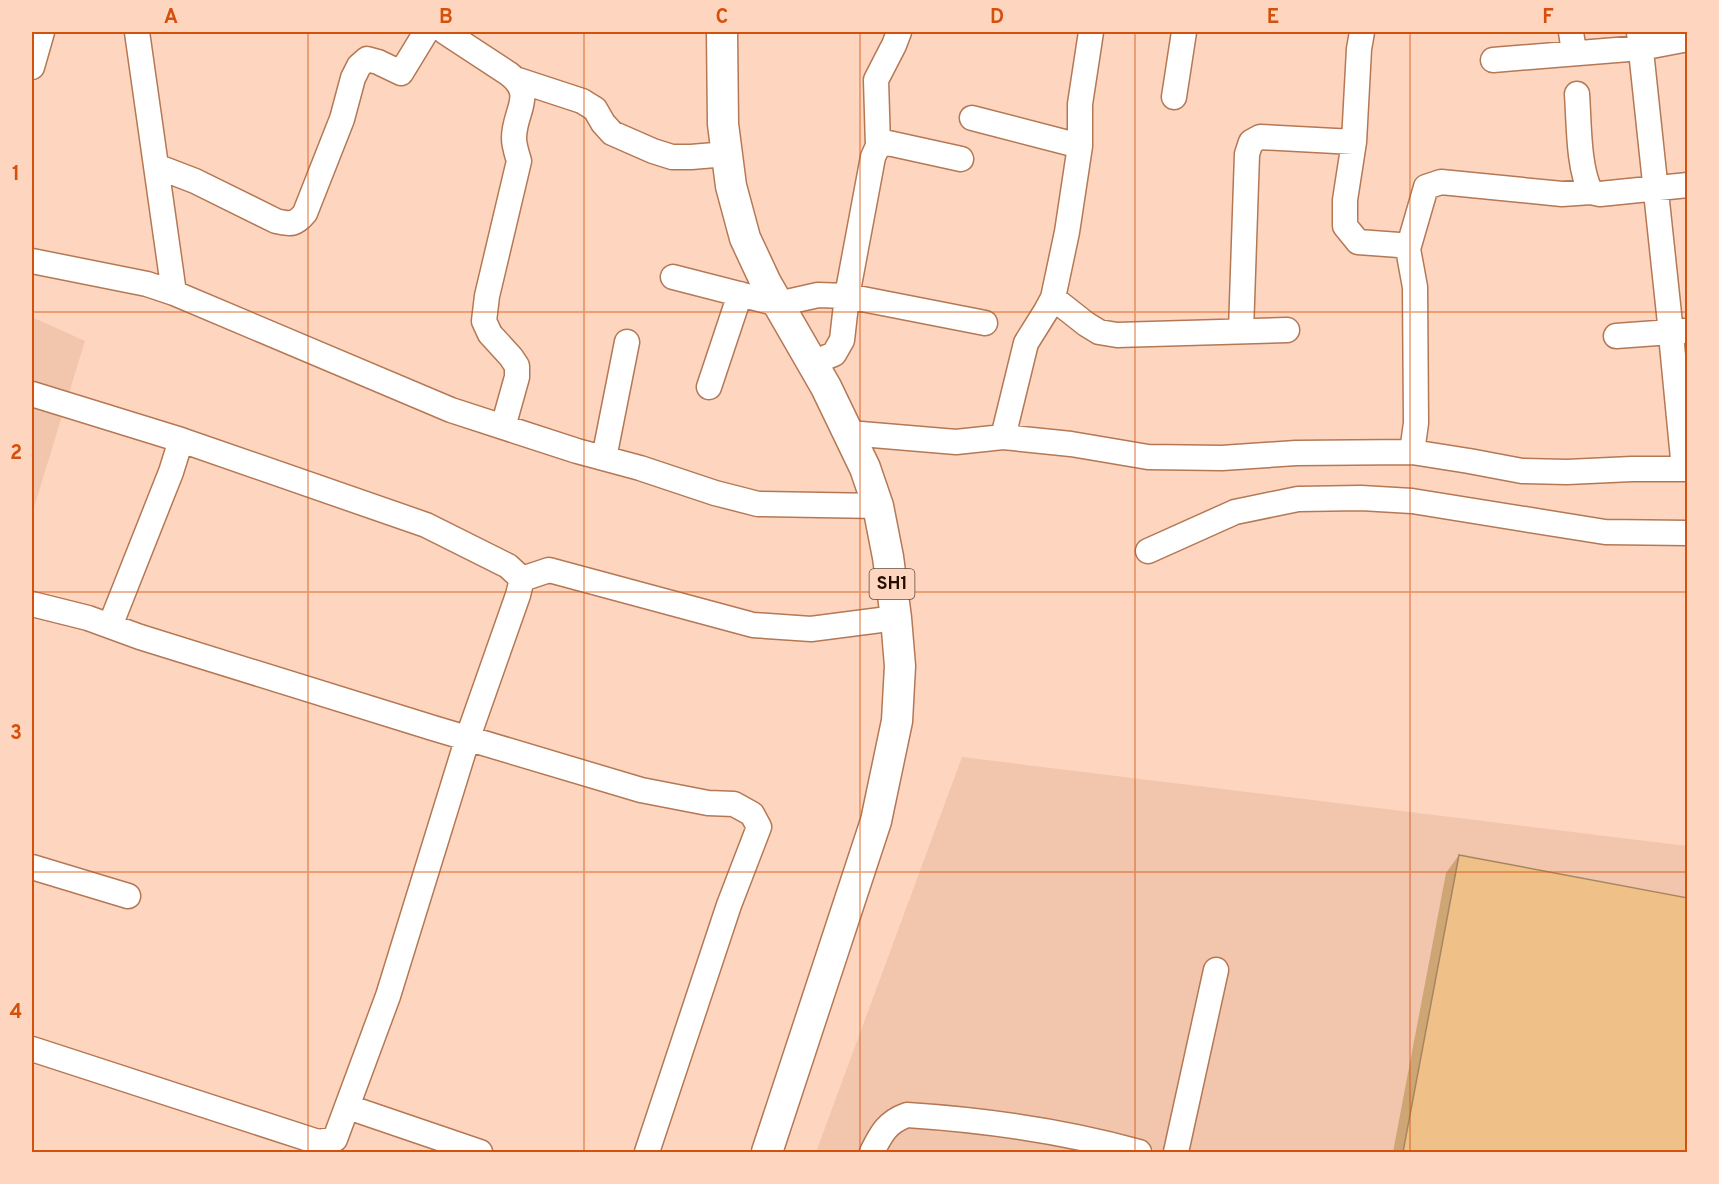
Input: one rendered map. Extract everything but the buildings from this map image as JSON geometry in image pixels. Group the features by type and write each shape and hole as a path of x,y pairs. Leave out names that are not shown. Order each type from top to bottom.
{"main road":[{"name":"SH1","path":"722,32 723,123 731,186 745,238 766,283 812,363 866,468 878,506 888,557 900,666 897,721 876,821 767,1152"}],"street":[{"path":"32,67 42,32"},
{"path":"137,32 174,294"},
{"path":"156,166 226,195 276,221 287,224 298,221 305,213 334,140 353,78 359,66 367,59 401,73 426,32"},
{"path":"445,32 518,80 582,101 595,109 612,133 652,151 672,157 727,154"},
{"path":"812,363 834,354 842,340 847,296 873,157 878,146 876,80 899,32"},
{"path":"1003,437 1026,343 1053,298 1067,232 1080,146 1080,104 1091,32"},
{"path":"1174,97 1184,32"},
{"path":"1362,32 1345,226 1358,242 1399,245 1408,249"},
{"path":"1493,60 1573,42 1688,39"},
{"path":"849,434 956,442 1003,437 1071,444 1148,457 1222,458 1296,453 1412,452 1522,471 1686,469 1679,332 1656,189 1640,40"},
{"path":"503,427 517,377 517,366 490,334 484,321 487,296 519,161 514,140 523,88 518,80"},
{"path":"1577,94 1586,183 1592,192"},
{"path":"972,118 1080,146"},
{"path":"1240,331 1247,154 1251,142 1260,137 1354,142"},
{"path":"878,146 888,143 961,159"},
{"path":"1412,452 1416,423 1415,287 1408,249 1426,187 1441,182 1562,194 1592,192 1600,194 1688,185"},
{"path":"32,261 147,284 451,410 715,493 758,504 878,506"},
{"path":"673,277 778,304 818,295 847,296 985,322"},
{"path":"709,387 740,294"},
{"path":"1053,298 1099,332 1117,335 1287,330"},
{"path":"1616,336 1679,332"},
{"path":"604,458 627,342"},
{"path":"32,394 181,440 426,525 508,566 522,579"},
{"path":"110,627 171,472 181,440"},
{"path":"1148,551 1235,512 1298,499 1361,498 1412,501 1605,532 1688,533"},
{"path":"522,579 549,570 753,625 811,628 896,618"},
{"path":"32,1049 314,1147 335,1139 388,996 468,737 522,579"},
{"path":"32,604 88,618 110,627 641,790 708,803 734,804 752,814 759,827 729,905 646,1152"},
{"path":"32,867 128,896"},
{"path":"1176,1152 1216,970"},
{"path":"348,1107 480,1152"},
{"path":"872,1152 887,1126 895,1119 907,1115 1012,1125 1139,1152"}],"shaded area":[{"path":"32,317 85,341 32,514"},
{"path":"962,757 1687,846 1687,1152 816,1152"}]}
